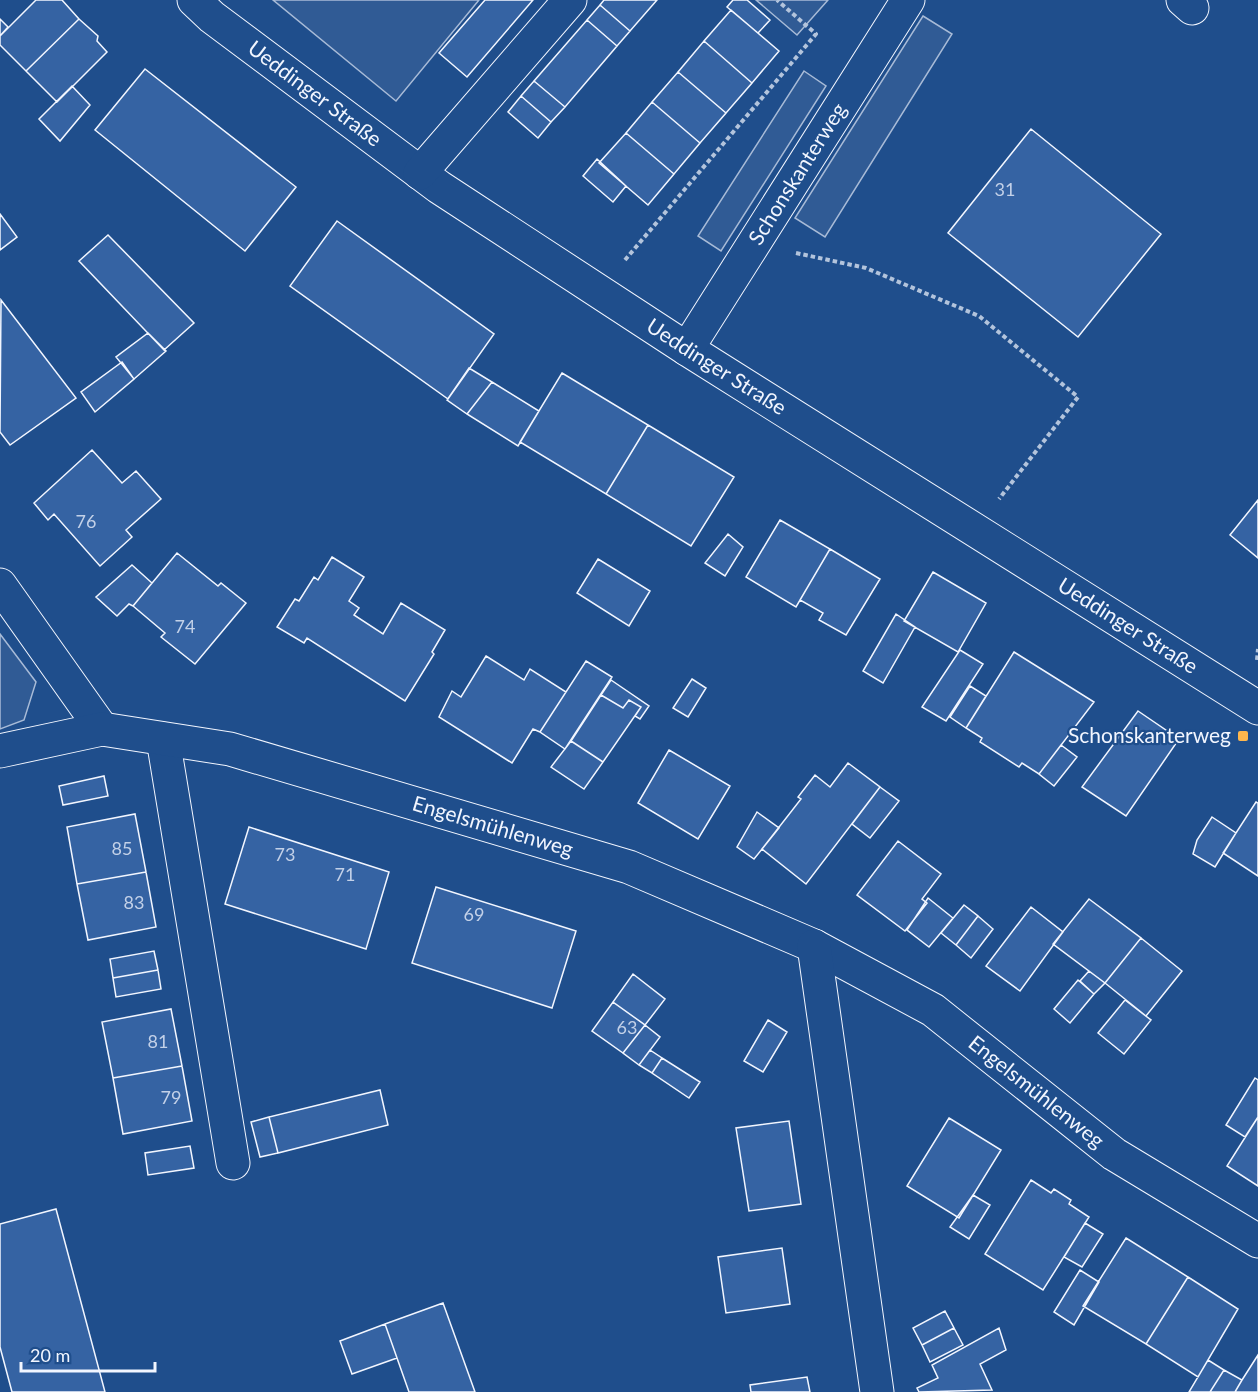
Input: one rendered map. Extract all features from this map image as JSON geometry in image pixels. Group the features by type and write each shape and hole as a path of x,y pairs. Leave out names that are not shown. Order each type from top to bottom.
{"street":[{"name":"Ueddinger Straße","path":"194,0 212,17 420,173 687,349 1258,708"},
{"path":"420,173 570,0"},
{"name":"Schonskanterweg","path":"687,349 908,0"},
{"path":"0,585 102,729"},
{"name":"Engelsmühlenweg","path":"0,751 102,729 230,749 629,867 814,946 933,1010 1114,1154 1258,1240"},
{"path":"163,739 233,1163"},
{"path":"814,946 877,1392"}],"path":[{"path":"599,291 816,34 777,0"},
{"path":"754,244 866,268 979,316 1078,397 974,530"}],"shaded area":[{"path":"273,0 479,0 396,101"},
{"path":"756,0 828,0 797,35"},
{"path":"923,16 952,34 825,237 795,218"},
{"path":"804,71 826,86 721,251 698,236"},
{"path":"0,634 36,682 24,720 0,729"}],"building":[{"path":"36,0 62,0 79,19 26,71 0,45 0,36"},
{"path":"485,0 533,0 467,77 439,53"},
{"path":"604,0 657,0 630,31 600,5"},
{"path":"733,0 747,0 770,20 758,33 727,7"},
{"path":"600,5 630,31 617,46 587,20"},
{"path":"731,10 779,51 752,83 704,41"},
{"path":"0,19 8,27 0,36"},
{"path":"79,19 98,36 97,41 107,52 57,102 26,71"},
{"path":"587,20 617,46 565,107 534,81"},
{"path":"704,41 752,83 726,113 678,72"},
{"path":"145,69 296,187 245,251 95,130"},
{"path":"678,72 726,113 700,143 652,102"},
{"path":"534,81 565,107 551,122 521,96"},
{"path":"72,86 90,105 60,141 39,119"},
{"path":"521,96 551,122 538,138 508,112"},
{"path":"652,102 700,143 674,174 626,133"},
{"path":"1031,129 1161,234 1078,337 948,233"},
{"path":"626,133 674,174 648,205 599,163"},
{"path":"597,159 626,186 613,202 583,176"},
{"path":"0,214 17,237 0,250"},
{"path":"337,221 494,334 448,399 290,286"},
{"path":"108,235 194,323 164,350 79,261"},
{"path":"1,300 76,398 10,445 0,432"},
{"path":"148,333 166,351 134,379 116,357"},
{"path":"122,362 134,379 95,412 81,392"},
{"path":"469,368 492,382 467,414 447,400"},
{"path":"562,373 648,425 606,494 520,442"},
{"path":"492,382 539,411 518,446 467,414"},
{"path":"648,425 734,477 691,546 606,494"},
{"path":"92,450 122,483 136,471 161,499 126,530 132,537 100,566 54,514 48,520 34,503"},
{"path":"1258,500 1258,558 1230,535"},
{"path":"780,520 830,549 796,607 746,577"},
{"path":"728,534 743,547 725,576 705,563"},
{"path":"830,549 880,579 846,635 819,620 823,613 800,600"},
{"path":"177,553 218,586 221,583 246,603 195,664 161,637 165,633 133,606"},
{"path":"332,557 364,577 349,601 359,608 354,615 383,634 401,603 445,630 432,652 434,654 405,701 307,638 304,643 277,627 295,599 299,601 314,577 318,580"},
{"path":"598,559 650,591 629,626 577,593"},
{"path":"132,565 152,583 133,606 129,604 117,616 96,597"},
{"path":"933,572 986,603 958,652 904,621"},
{"path":"896,614 915,627 883,683 863,671"},
{"path":"960,650 983,664 946,721 922,707"},
{"path":"1014,652 1094,702 1039,774 1022,763 1019,767 980,742 982,738 966,728"},
{"path":"486,656 524,680 530,669 566,692 540,732 533,729 512,763 439,717 452,691 461,697"},
{"path":"586,661 612,677 565,749 540,732"},
{"path":"692,679 706,688 688,717 673,708"},
{"path":"611,680 649,706 640,719 635,716 641,707 629,700 623,708 601,695"},
{"path":"970,686 986,696 966,728 950,717"},
{"path":"601,695 623,708 629,700 641,707 603,762 571,741"},
{"path":"1138,711 1179,739 1126,816 1082,787"},
{"path":"571,741 603,762 584,789 551,767"},
{"path":"1061,745 1077,757 1054,786 1039,774"},
{"path":"669,750 730,786 698,839 638,803"},
{"path":"848,763 880,787 806,884 762,849 801,799 798,797 815,775 830,787"},
{"path":"104,776 108,796 63,805 59,786"},
{"path":"880,787 899,801 870,838 852,824"},
{"path":"1256,802 1258,803 1258,876 1223,853"},
{"path":"757,812 779,828 754,859 737,847"},
{"path":"135,814 146,872 77,884 67,827"},
{"path":"1212,817 1236,833 1215,867 1193,854 1197,840"},
{"path":"249,827 389,872 366,949 225,904"},
{"path":"898,841 941,874 922,899 927,903 905,931 857,895"},
{"path":"146,872 156,927 88,940 77,884"},
{"path":"436,887 576,931 552,1008 412,963"},
{"path":"928,898 953,918 929,947 907,930"},
{"path":"1089,899 1141,938 1105,983 1053,944"},
{"path":"964,905 978,916 956,945 941,933"},
{"path":"1031,907 1063,932 1020,991 986,966"},
{"path":"978,916 993,929 971,958 956,945"},
{"path":"1141,938 1182,971 1146,1016 1105,983"},
{"path":"154,951 158,970 113,978 110,959"},
{"path":"158,970 161,989 116,997 113,978"},
{"path":"1089,971 1105,983 1094,994 1080,981"},
{"path":"633,974 665,999 645,1025 613,1002"},
{"path":"1078,980 1094,994 1070,1023 1054,1009"},
{"path":"1125,1000 1151,1020 1124,1054 1098,1033"},
{"path":"613,1002 645,1025 623,1053 592,1031"},
{"path":"171,1009 182,1066 113,1078 102,1022"},
{"path":"768,1020 787,1032 763,1072 744,1061"},
{"path":"645,1025 660,1037 639,1065 623,1053"},
{"path":"650,1050 662,1058 652,1073 639,1065"},
{"path":"662,1058 700,1082 689,1098 652,1073"},
{"path":"182,1066 192,1121 123,1134 113,1078"},
{"path":"1255,1078 1258,1080 1258,1117 1245,1137 1226,1125"},
{"path":"380,1090 388,1125 278,1153 269,1117"},
{"path":"269,1117 278,1153 260,1157 251,1122"},
{"path":"1258,1117 1258,1186 1227,1166"},
{"path":"949,1118 1001,1150 959,1218 907,1186"},
{"path":"789,1121 801,1204 749,1211 736,1128"},
{"path":"190,1146 194,1168 148,1175 145,1153"},
{"path":"1031,1180 1051,1193 1054,1189 1071,1200 1069,1204 1089,1217 1043,1290 985,1254"},
{"path":"973,1195 990,1205 969,1239 950,1227"},
{"path":"56,1209 105,1392 12,1392 0,1347 0,1224"},
{"path":"1085,1223 1103,1234 1082,1267 1064,1257"},
{"path":"1126,1238 1188,1277 1146,1344 1083,1306"},
{"path":"782,1248 790,1304 726,1313 718,1257"},
{"path":"1080,1270 1099,1282 1074,1325 1054,1312"},
{"path":"1188,1277 1238,1309 1198,1377 1146,1344"},
{"path":"443,1303 475,1392 409,1392 385,1324"},
{"path":"945,1311 954,1328 922,1345 913,1328"},
{"path":"385,1324 397,1358 352,1374 340,1341"},
{"path":"954,1328 963,1345 930,1362 922,1345"},
{"path":"999,1328 1006,1350 980,1364 992,1390 919,1392 917,1388 938,1378 932,1365"},
{"path":"1258,1355 1258,1392 1235,1392 1242,1380"},
{"path":"1208,1360 1224,1370 1210,1392 1189,1392"},
{"path":"1224,1370 1242,1380 1235,1392 1210,1392"},
{"path":"807,1377 810,1392 751,1392 750,1385"}],"place":[{"name":"Schonskanterweg","path":"1243,736"}]}
